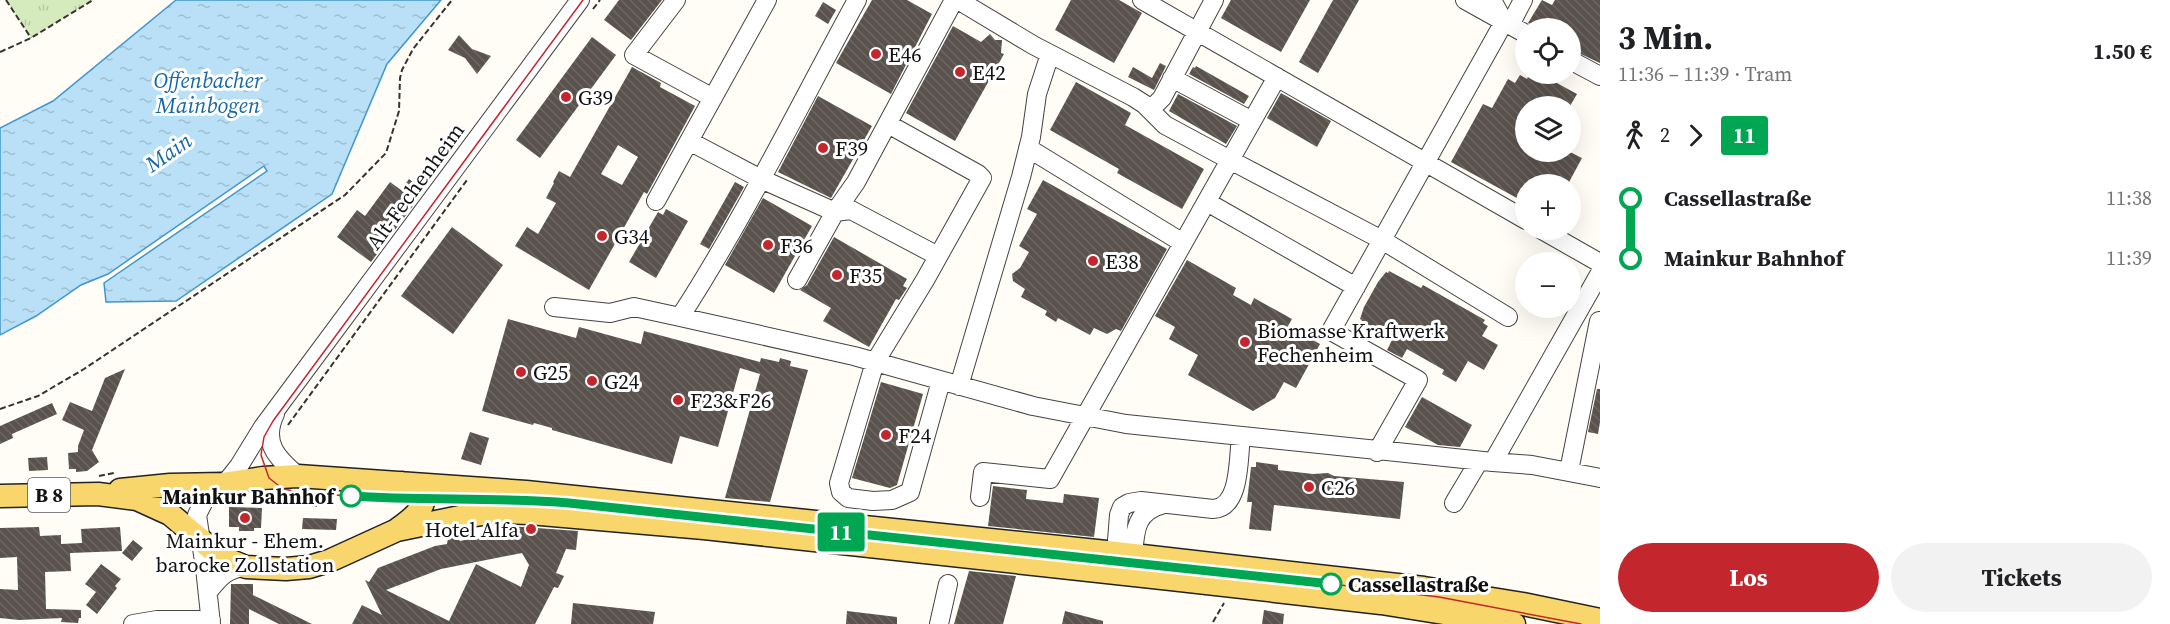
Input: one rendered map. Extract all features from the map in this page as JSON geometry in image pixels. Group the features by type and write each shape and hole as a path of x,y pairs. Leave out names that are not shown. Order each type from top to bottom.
{"main road":[{"name":"B 8","path":"0,496 98,494 170,485 298,482 400,483 526,492 1407,586 1523,604 1600,620"},
{"path":"397,530 416,515 423,504 421,492 417,488 400,483"},
{"name":"B 8","path":"98,494 149,503 170,514 221,557 246,567 286,569 309,567 329,561 397,530 496,512 587,517 1194,581 1429,617 1514,624"}],"street":[{"path":"676,0 634,55 713,98"},
{"path":"656,201 768,0"},
{"path":"680,316 702,283 761,179 857,0"},
{"path":"797,280 835,212 856,182 956,0 1050,54 1117,88 1150,110 1165,124 1382,240 1508,317"},
{"path":"1142,0 1515,214"},
{"path":"1150,110 1162,98 1214,0"},
{"path":"1465,0 1513,27"},
{"path":"1492,0 1513,27"},
{"path":"1377,452 1418,380 1331,331 1425,162 1513,27 1523,0"},
{"name":"Alt-Fechenheim","path":"211,622 199,537 197,515 199,509 239,466 263,427 587,5"},
{"path":"888,124 982,178 875,362 839,483 841,492 848,498 873,501 892,500 910,492 997,262 1028,148 1037,94 1050,54"},
{"path":"1581,66 1600,76"},
{"path":"980,497 984,472 1050,479 1277,76"},
{"path":"1172,78 1252,121"},
{"path":"689,141 761,179 835,212 851,210 938,256"},
{"path":"1028,148 1184,243"},
{"path":"1207,202 1356,287"},
{"path":"1560,240 1600,263"},
{"path":"1454,503 1486,462 1600,273"},
{"path":"554,307 610,313 634,307 680,316 875,362 1033,406 1126,424 1377,452 1532,465 1600,478"},
{"path":"1569,471 1599,321"},
{"name":"Alt-Fechenheim","path":"285,399 272,423 270,439 278,458 298,482"},
{"path":"1124,554 1120,511 1122,507 1134,501 1213,509 1227,504 1234,492 1241,437"},
{"path":"1124,554 1142,517 1148,510 1164,504"},
{"path":"208,592 225,573 238,567 246,567"},
{"path":"939,624 948,584"},
{"path":"1407,586 1421,595 1429,617"},
{"path":"133,624 157,620 211,622"}],"path":[{"path":"6,0 30,38"},
{"path":"0,52 30,38 93,0"},
{"path":"0,410 38,396 84,369 345,195 386,153 399,111 402,70 413,49 452,0"},
{"path":"587,5 600,0"},
{"path":"286,429 468,179"},
{"path":"298,482 299,506 317,506"},
{"path":"1214,622 1228,596"}],"green space":[{"path":"6,0 93,0 31,38"}],"water":[{"name":"Offenbacher Mainbogen","path":"176,0 441,0 387,64 332,194 176,301 106,302 104,283 267,171 264,166 108,274 81,285 36,316 0,335 0,128 53,101"}],"building":[{"path":"619,0 662,0 631,40 604,20"},
{"name":"E46","path":"872,0 907,0 932,14 891,94 836,63"},
{"path":"1071,0 1119,0 1142,13 1114,63 1055,30"},
{"path":"1231,0 1310,0 1281,52 1221,18"},
{"path":"1333,0 1359,0 1318,73 1299,62"},
{"path":"1542,0 1552,5 1555,0 1600,0 1600,63 1581,54 1581,18 1531,18"},
{"path":"823,2 836,10 828,24 815,16"},
{"name":"E42","path":"953,26 981,42 990,34 995,40 1002,40 1001,53 1004,54 955,141 906,113"},
{"path":"459,35 472,49 491,56 477,74 465,58 448,50"},
{"name":"G39","path":"592,37 616,55 540,158 516,140"},
{"path":"1160,63 1166,66 1154,90 1128,77 1133,67 1152,78"},
{"path":"1196,66 1249,96 1244,104 1189,74"},
{"path":"632,67 661,83 660,87 695,106 647,194 644,192 589,290 515,246 527,227 538,234 556,203 546,198 559,171 570,177","holes":["618,145 638,157 622,185 601,174"]},
{"path":"1508,79 1515,84 1559,84 1577,94 1576,96 1515,96 1515,162 1580,162 1573,174 1515,174 1515,197 1451,162 1483,104 1492,108"},
{"path":"1076,82 1131,113 1125,125 1204,169 1182,209 1117,173 1119,169 1050,130"},
{"path":"1281,93 1331,121 1317,147 1267,118"},
{"path":"1178,94 1237,126 1226,144 1169,111"},
{"name":"F39","path":"818,96 872,126 831,198 778,172"},
{"path":"409,179 424,191 371,262 337,237 357,210 365,216 390,182 401,190"},
{"name":"E38","path":"1043,180 1167,249 1121,331 1116,329 1107,334 1094,328 1090,335 1058,318 1056,322 1045,315 1047,311 1021,297 1025,289 1013,281 1012,274 1020,268 1029,252 1019,246 1037,214 1027,209"},
{"path":"735,182 744,187 709,249 700,244"},
{"name":"F36","path":"763,198 812,226 774,293 725,265"},
{"path":"666,209 688,221 656,278 629,262 658,212 663,215"},
{"path":"452,227 503,265 453,334 401,296"},
{"path":"834,237 907,279 903,286 907,288 899,300 896,299 869,347 823,321 831,308 800,290 807,285"},
{"name":"Biomasse Kraftwerk Fechenheim","path":"1187,260 1236,288 1233,295 1251,305 1254,298 1292,319 1288,326 1320,344 1296,388 1284,382 1275,398 1253,411 1188,375 1198,355 1169,339 1175,327 1155,316"},
{"path":"1389,271 1421,288 1423,285 1485,320 1483,323 1488,326 1482,336 1498,345 1484,370 1468,361 1456,382 1442,374 1444,370 1407,349 1402,358 1387,350 1392,340 1360,323 1364,307 1378,282"},
{"path":"508,319 576,338 579,327 641,344 644,331 760,362 761,358 779,362 780,358 791,361 790,366 808,370 770,502 725,498 760,374 740,368 718,447 680,436 672,464 552,430 552,428 482,411"},
{"path":"125,369 92,450 99,462 87,471 76,472 76,469 69,469 68,453 78,452 84,430 62,420 70,402 92,411 105,378"},
{"name":"F24","path":"881,382 923,394 897,485 890,488 852,478"},
{"path":"1597,389 1600,389 1598,434 1588,432"},
{"path":"1422,397 1472,425 1460,447 1438,445 1405,427"},
{"path":"52,403 57,414 12,434 13,438 0,444 0,426"},
{"path":"470,432 489,438 481,465 461,459"},
{"path":"47,457 48,470 29,471 28,458"},
{"name":"C26","path":"1256,462 1278,465 1278,470 1404,482 1400,519 1274,505 1271,531 1249,529 1252,502 1247,502 1251,467 1256,467"},
{"path":"993,486 1027,490 1026,499 1063,503 1064,494 1099,498 1094,537 988,526"},
{"name":"Mainkur - Ehem. barocke Zollstation","path":"229,507 262,508 261,528 254,528 254,531 239,531 239,527 229,527"},
{"path":"303,518 337,519 336,530 302,529"},
{"path":"509,526 578,531 576,550 566,549 556,573 564,576 558,588 554,587 535,624 352,624 362,605 382,615 365,580 369,582 378,568 435,546 447,544 448,538 452,535 460,541 510,531","holes":["522,553 529,565 521,587 476,564 449,621 386,590 441,569"]},
{"path":"39,527 40,536 61,535 61,544 82,543 81,529 120,527 122,551 70,553 71,571 45,572 46,609 81,610 78,623 61,622 62,618 19,620 0,618 0,589 18,590 17,557 0,558 0,528"},
{"path":"133,540 143,548 132,561 122,553"},
{"path":"101,564 121,579 97,614 86,605 96,592 85,584"},
{"path":"969,571 1016,576 1003,624 954,624"},
{"path":"231,584 253,584 253,595 312,624 279,624 249,609 249,624 230,624"},
{"path":"573,603 655,612 653,624 571,624"},
{"path":"1264,610 1284,614 1283,624 1262,624"},
{"path":"847,611 897,617 897,624 846,624"},
{"path":"1065,611 1103,621 1103,624 1062,624"}],"tram line":[{"path":"583,0 273,421 264,437 261,455 269,478 283,489 304,493 398,499 498,498 569,503 1332,584 1439,597 1581,624"},
{"name":"11","path":"351,496 423,500 498,498 569,503 1331,584"}],"place":[{"name":"E46","path":"876,54"},
{"name":"E42","path":"960,72"},
{"name":"G39","path":"566,97"},
{"name":"F39","path":"823,148"},
{"name":"G34","path":"602,236"},
{"name":"F36","path":"768,245"},
{"name":"E38","path":"1093,261"},
{"name":"F35","path":"837,275"},
{"name":"Biomasse Kraftwerk Fechenheim","path":"1245,342"},
{"name":"G25","path":"521,372"},
{"name":"G24","path":"592,381"},
{"name":"F23&F26","path":"678,400"},
{"name":"F24","path":"886,435"},
{"name":"C26","path":"1309,487"},
{"name":"Mainkur Bahnhof","path":"351,496"},
{"name":"Mainkur - Ehem. barocke Zollstation","path":"245,518"},
{"name":"Hotel Alfa","path":"531,529"},
{"name":"Cassellastraße","path":"1331,584"}],"water label":[{"name":"Main","path":"168,152"}]}
